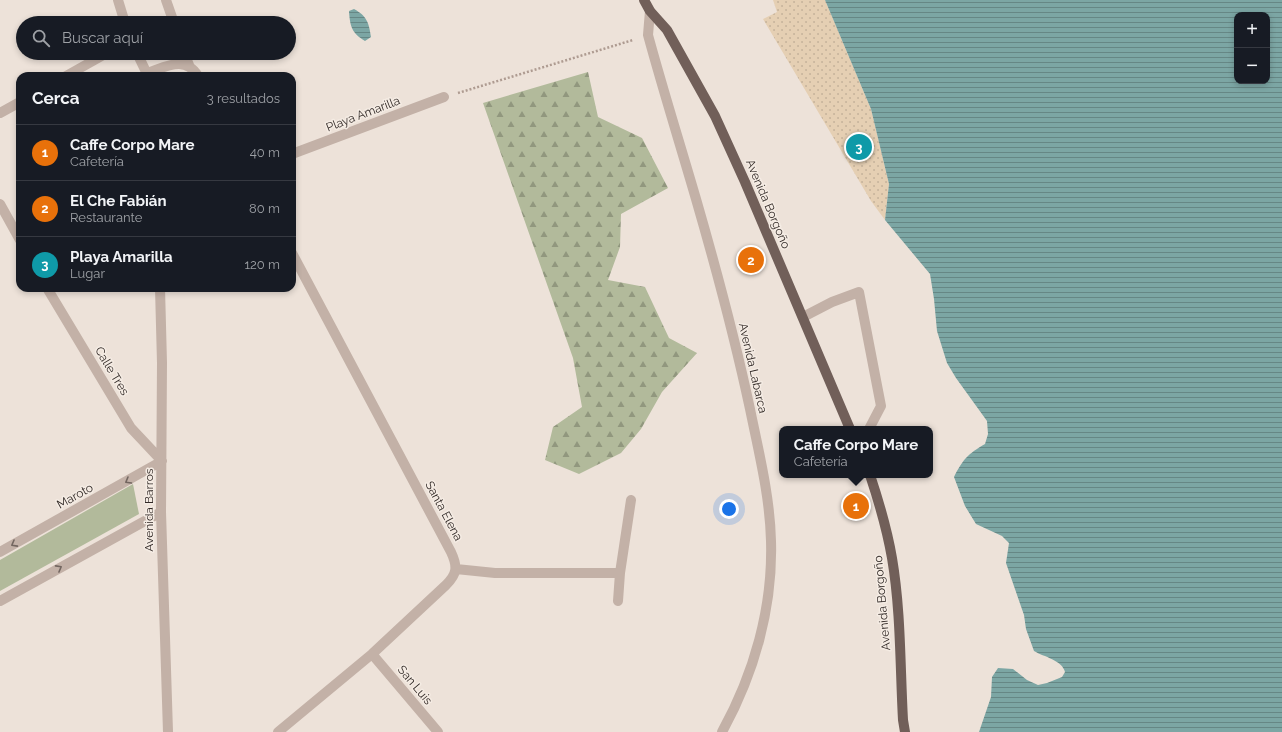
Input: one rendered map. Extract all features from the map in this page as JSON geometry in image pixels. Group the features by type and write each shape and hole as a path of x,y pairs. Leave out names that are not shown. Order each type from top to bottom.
{"main road":[{"name":"Avenida Borgoño","path":"644,0 650,11 667,30 715,116 849,426"},
{"name":"Avenida Borgoño","path":"871,478 886,527 892,558 896,589 905,732"}],"street":[{"path":"118,0 123,16"},
{"path":"166,0 172,16"},
{"name":"Avenida Labarca","path":"650,11 648,35 696,200 740,366 766,489 770,516 770,571 766,613 758,647 747,681 722,732"},
{"path":"73,72 95,60"},
{"path":"141,60 147,72"},
{"path":"187,60 195,72"},
{"path":"154,72 178,64 189,65"},
{"name":"Playa Amarilla","path":"296,152 444,97"},
{"path":"0,113 16,104"},
{"path":"0,204 16,233"},
{"name":"Santa Elena","path":"296,261 451,552 455,561 456,569"},
{"name":"Calle Tres","path":"49,292 131,428 162,461"},
{"name":"Avenida Barros","path":"160,292 162,363 161,512 168,732"},
{"path":"803,317 832,302 860,292 881,406 871,426"},
{"name":"Maroto","path":"0,552 162,461"},
{"path":"618,601 620,573 631,500"},
{"path":"0,601 161,512"},
{"path":"278,732 372,654 453,578 456,569 495,573 620,573"},
{"name":"San Luis","path":"372,654 438,732"}],"path":[{"path":"444,97 648,35"}],"green space":[{"path":"588,72 598,117 642,138 668,188 621,214 620,247 608,280 645,287 669,338 697,353 662,392 641,429 621,453 579,474 545,460 553,427 582,407 573,358 483,103"},
{"path":"133,484 139,514 0,591 0,560"}],"sand":[{"path":"773,0 825,0 871,109 889,184 885,220 871,201 763,19 777,12"}],"water":[{"path":"825,0 1282,0 1282,732 979,732 991,697 992,677 998,668 1013,669 1027,680 1038,685 1062,677 1065,672 1060,664 1034,651 1026,629 1024,615 1006,563 1009,543 1002,536 976,524 965,506 954,477 966,458 985,444 988,434 987,421 947,363 937,331 930,274 885,220 889,184 871,109"},
{"path":"354,9 362,14 367,20 371,37 365,41 352,29 349,11"}],"place":[{"name":"Playa Amarilla","path":"859,147"},
{"name":"El Che Fabián","path":"751,260"},
{"name":"Caffe Corpo Mare","path":"856,506"}]}
